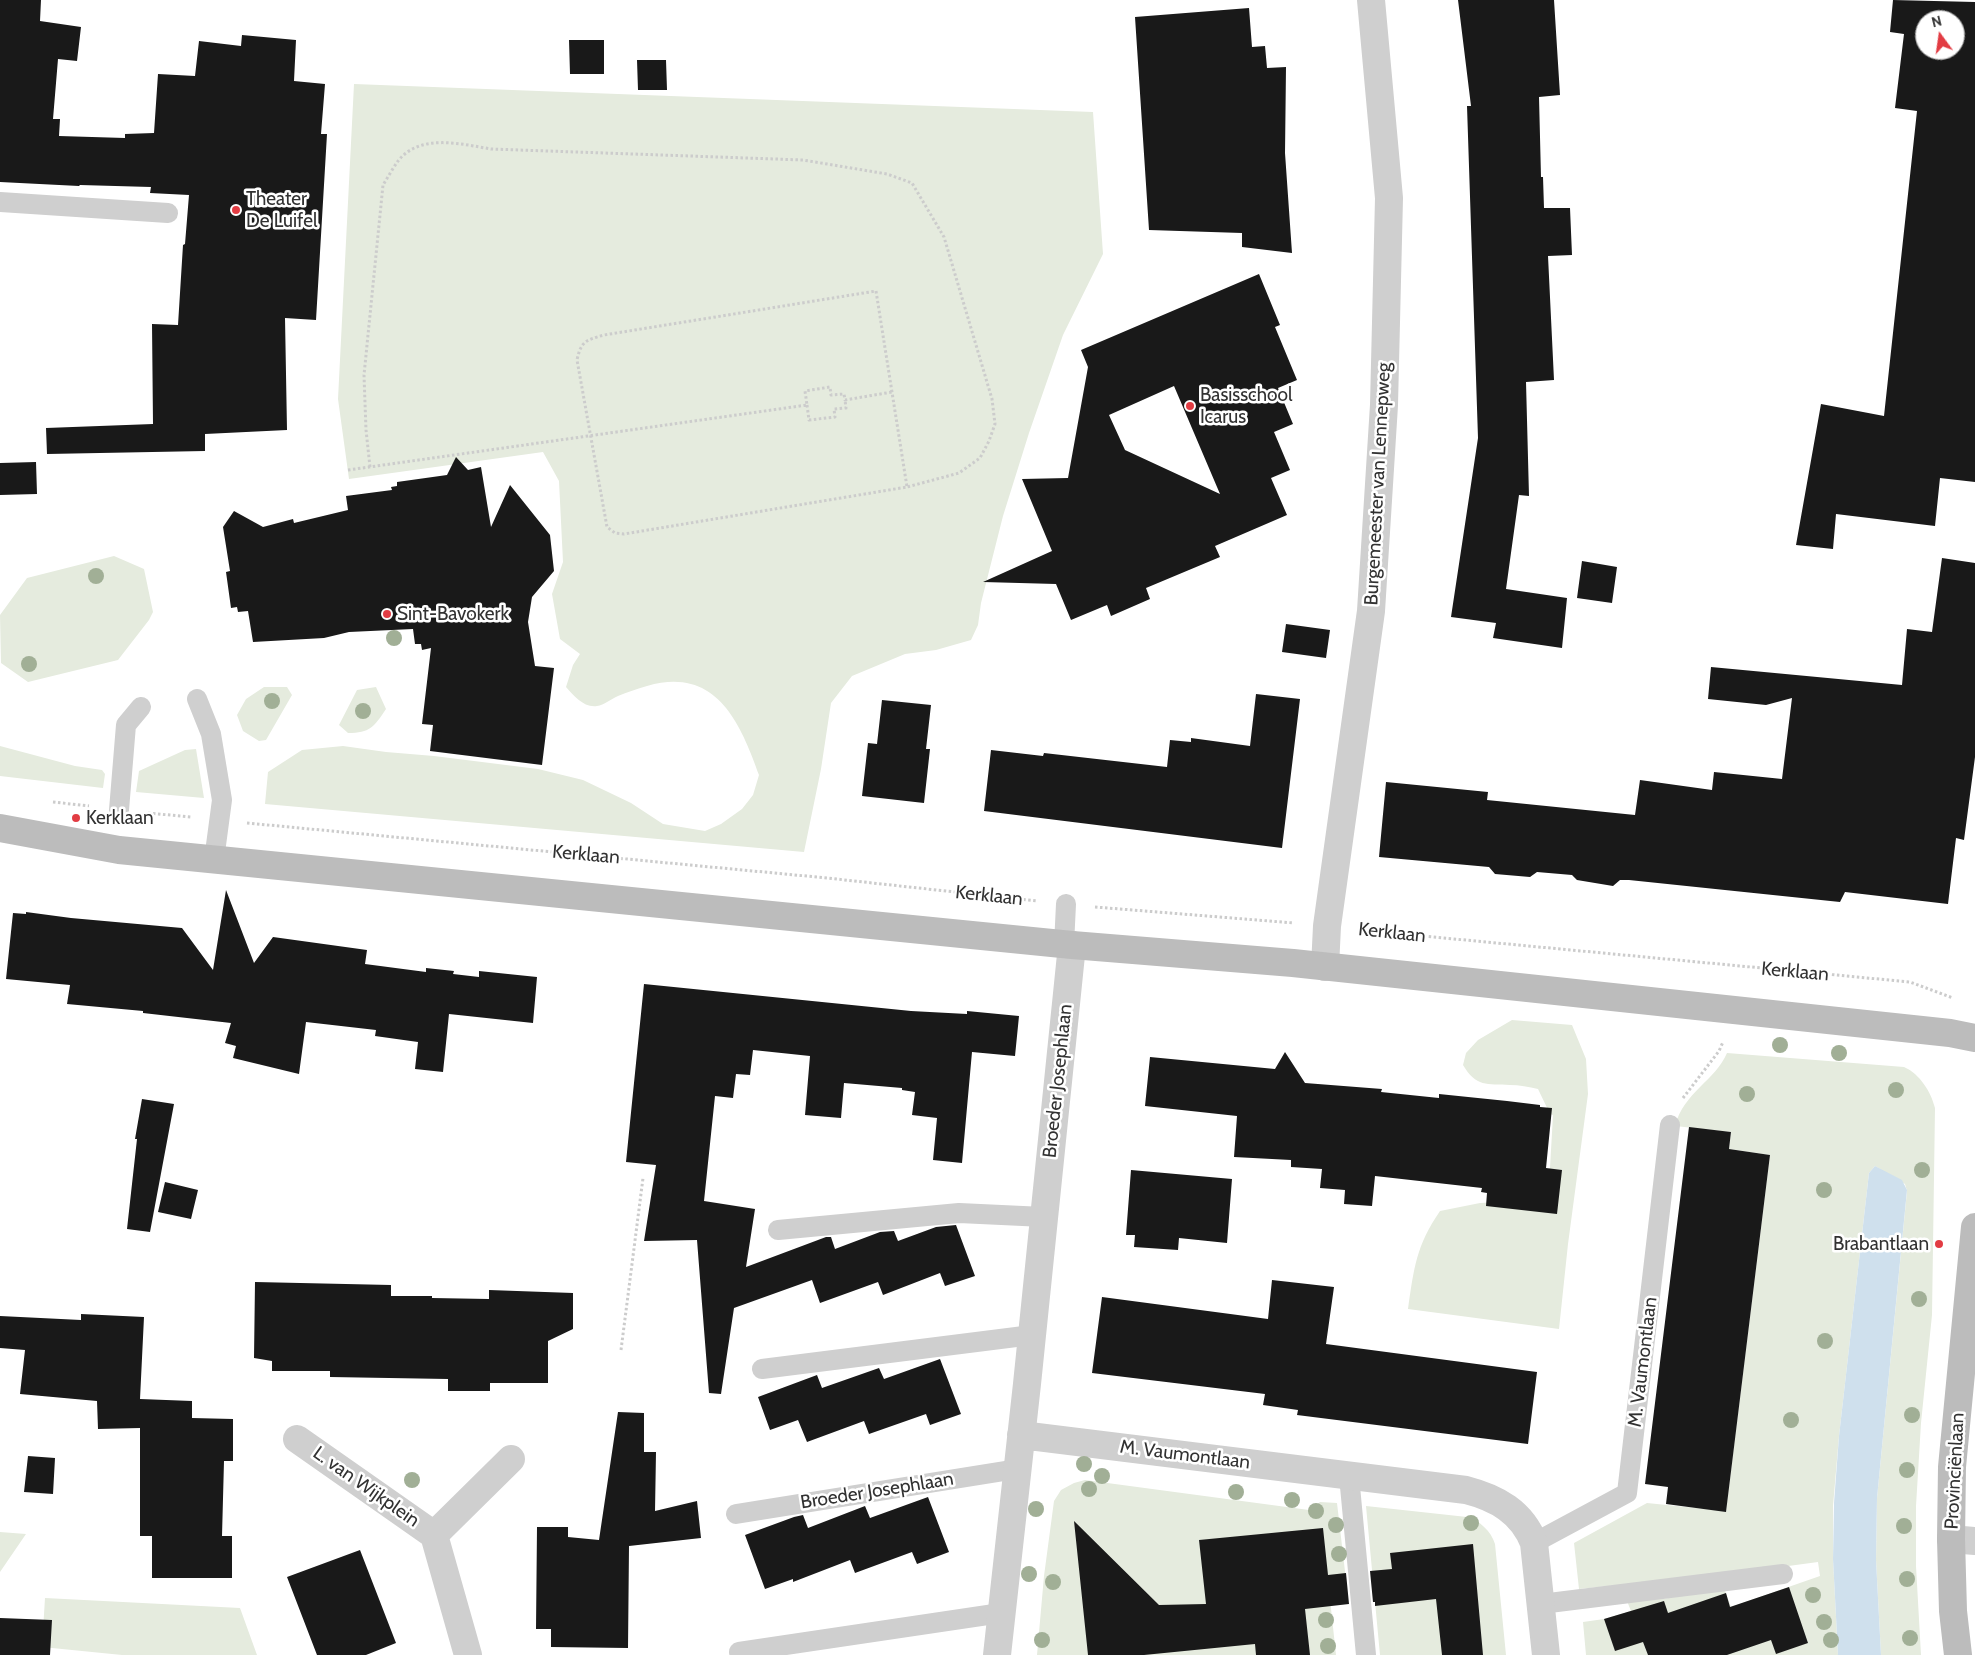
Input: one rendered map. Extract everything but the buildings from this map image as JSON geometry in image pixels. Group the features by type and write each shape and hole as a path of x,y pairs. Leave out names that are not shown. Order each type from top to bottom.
{"street":[{"name":"Burgemeester van Lennepweg","path":"1325,966 1327,926 1371,611 1384,405 1389,198 1371,0"},
{"path":"0,828 119,850 1068,945 1325,966 1950,1032 1975,1038"},
{"name":"Broeder Josephlaan","path":"997,1655 1044,1217 1068,945"},
{"name":"Provinciënlaan","path":"1958,1655 1953,1611 1963,1540 1952,1467 1975,1227"},
{"name":"M. Vaumontlaan","path":"1022,1435 1466,1490 1485,1494 1512,1511 1530,1533 1534,1543 1546,1655"},
{"name":"L. van Wijkplein","path":"297,1439 434,1535 468,1655"},
{"name":"L. van Wijkplein","path":"434,1535 511,1460"}],"lane":[{"path":"0,202 168,214"},
{"path":"197,699 211,734 222,800 214,860"},
{"path":"119,810 126,726 141,707"},
{"path":"1066,904 1068,945"},
{"name":"M. Vaumontlaan","path":"1534,1543 1627,1493 1670,1125"},
{"path":"778,1230 959,1213 1044,1217"},
{"path":"762,1369 1032,1334"},
{"name":"Broeder Josephlaan","path":"736,1514 1018,1469"},
{"path":"1349,1476 1366,1655"},
{"path":"1541,1604 1782,1574"},
{"path":"740,1652 1001,1612"}],"path":[{"path":"370,467 366,430 364,375 383,184 399,160 417,146 450,142 491,149 803,160 887,174 912,183 944,236 992,399 994,424 989,441 980,458 958,473 907,487 624,534 615,533 607,527 604,518 577,360 580,347 588,339 604,335 876,291 907,487"},
{"path":"830,387 831,395 844,394 846,408 834,410 835,417 809,420 807,405 805,391 830,387"},
{"path":"845,400 892,392"},
{"path":"348,470 807,405"},
{"name":"Kerklaan","path":"50,801 119,810 827,878 1066,904 1327,926 1910,982 1956,999"},
{"path":"1670,1125 1678,1103 1719,1051 1724,1038"},
{"path":"621,1350 643,1178"}],"shaded area":[{"path":"354,84 1093,112 1103,254 1063,335 1029,433 1003,516 981,603 978,625 971,640 936,650 905,654 852,676 831,703 821,769 804,852 265,804 268,772 302,750 343,746 538,769 583,780 631,803 663,824 705,831 721,824 742,809 753,795 759,775 752,755 733,718 722,703 708,691 691,684 671,682 640,688 597,706 592,706 580,701 566,687 573,665 580,654 560,639 552,594 563,562 559,481 543,452 349,479 338,399"},
{"path":"114,556 144,569 153,612 118,660 28,682 1,663 0,615 27,578"},
{"path":"264,687 287,687 292,695 266,740 259,741 243,731 237,715 246,699"},
{"path":"376,687 386,709 371,728 362,732 348,733 339,725 357,690"},
{"path":"0,746 75,766 102,770 105,774 103,788 0,776"},
{"path":"196,749 204,798 136,792 139,771 185,750"},
{"path":"1512,1020 1572,1025 1586,1059 1588,1094 1559,1329 1408,1309 1417,1258 1426,1235 1440,1211 1480,1203 1498,1202 1550,1168 1553,1115 1550,1114 1538,1089 1517,1085 1483,1083 1473,1077 1463,1065 1466,1053 1478,1040"},
{"path":"1727,1053 1904,1067 1920,1079 1928,1090 1935,1108 1932,1315 1921,1423 1916,1506 1916,1566 1921,1655 1881,1655 1876,1560 1877,1498 1907,1191 1905,1184 1875,1166 1869,1173 1839,1436 1833,1506 1833,1559 1838,1655 1586,1655 1583,1622 1604,1619 1631,1611 1627,1601 1661,1595 1663,1599 1724,1588 1731,1607 1820,1576 1818,1562 1729,1574 1579,1589 1574,1543 1647,1503 1726,1511 1770,1155 1729,1149 1731,1132 1675,1126 1685,1104 1722,1063"},
{"path":"1085,1480 1309,1510 1320,1502 1337,1503 1346,1580 1329,1590 1336,1655 1037,1655 1044,1576 1054,1501 1061,1490"},
{"path":"1366,1506 1467,1517 1484,1527 1491,1535 1495,1544 1506,1655 1380,1655"},
{"path":"0,1532 26,1534 0,1572"},
{"path":"45,1598 240,1608 257,1655 122,1655 42,1647"}],"water":[{"path":"1875,1166 1902,1180 1907,1190 1877,1498 1876,1560 1881,1655 1838,1655 1833,1559 1834,1503 1839,1436 1869,1173"}],"place":[{"name":"Theater De Luifel","path":"236,210"},
{"name":"Basisschool Icarus","path":"1190,406"},
{"name":"Sint-Bavokerk","path":"387,614"},
{"name":"Kerklaan","path":"76,818"},
{"name":"Brabantlaan","path":"1939,1244"}]}
